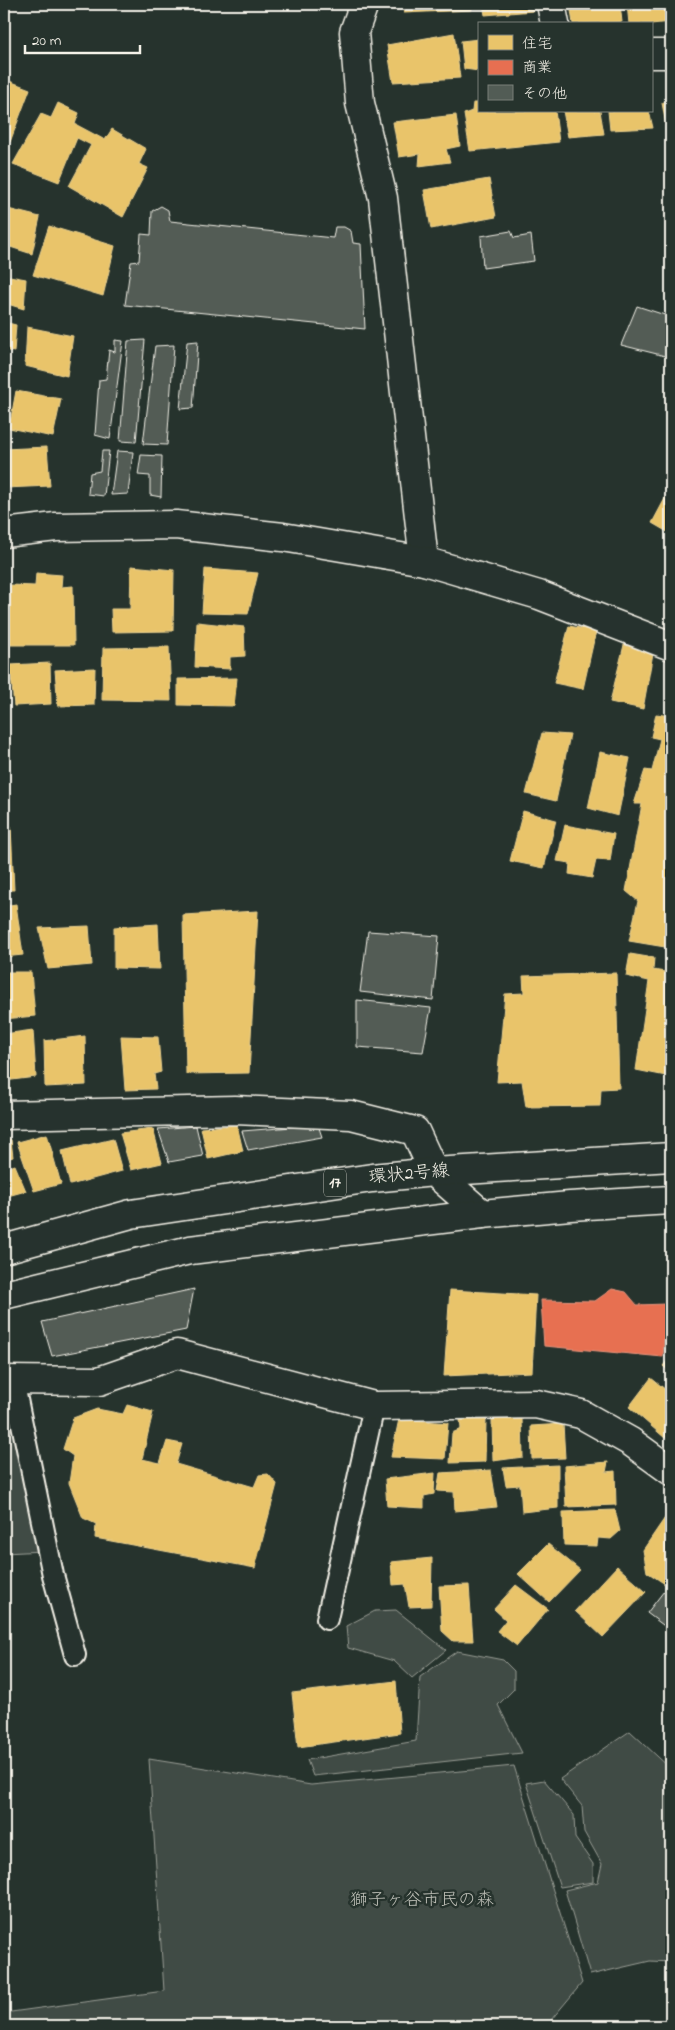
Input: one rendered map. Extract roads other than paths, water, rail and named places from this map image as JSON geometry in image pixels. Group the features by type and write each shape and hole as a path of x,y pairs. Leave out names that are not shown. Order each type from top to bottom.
{"street":[{"path":"364,4 354,32 360,103 383,198 424,561"},
{"path":"551,4 555,22"},
{"path":"652,54 671,54"},
{"path":"4,533 56,526 176,525 283,537 424,561 539,595 671,646"},
{"path":"4,1115 236,1110 351,1115 415,1131 434,1172 482,1214"},
{"name":"環状2号線","path":"4,1249 132,1214 372,1178 434,1172 671,1157"},
{"path":"4,1295 190,1250 482,1214 671,1200"},
{"path":"8,1380 99,1381 177,1354 374,1406 536,1404 581,1414 631,1442 671,1471"}],"lane":[{"path":"8,1380 53,1575 74,1655"},
{"path":"327,1620 374,1406"}],"park label":[{"name":"獅子ヶ谷市民の森","path":"422,1901"}]}
